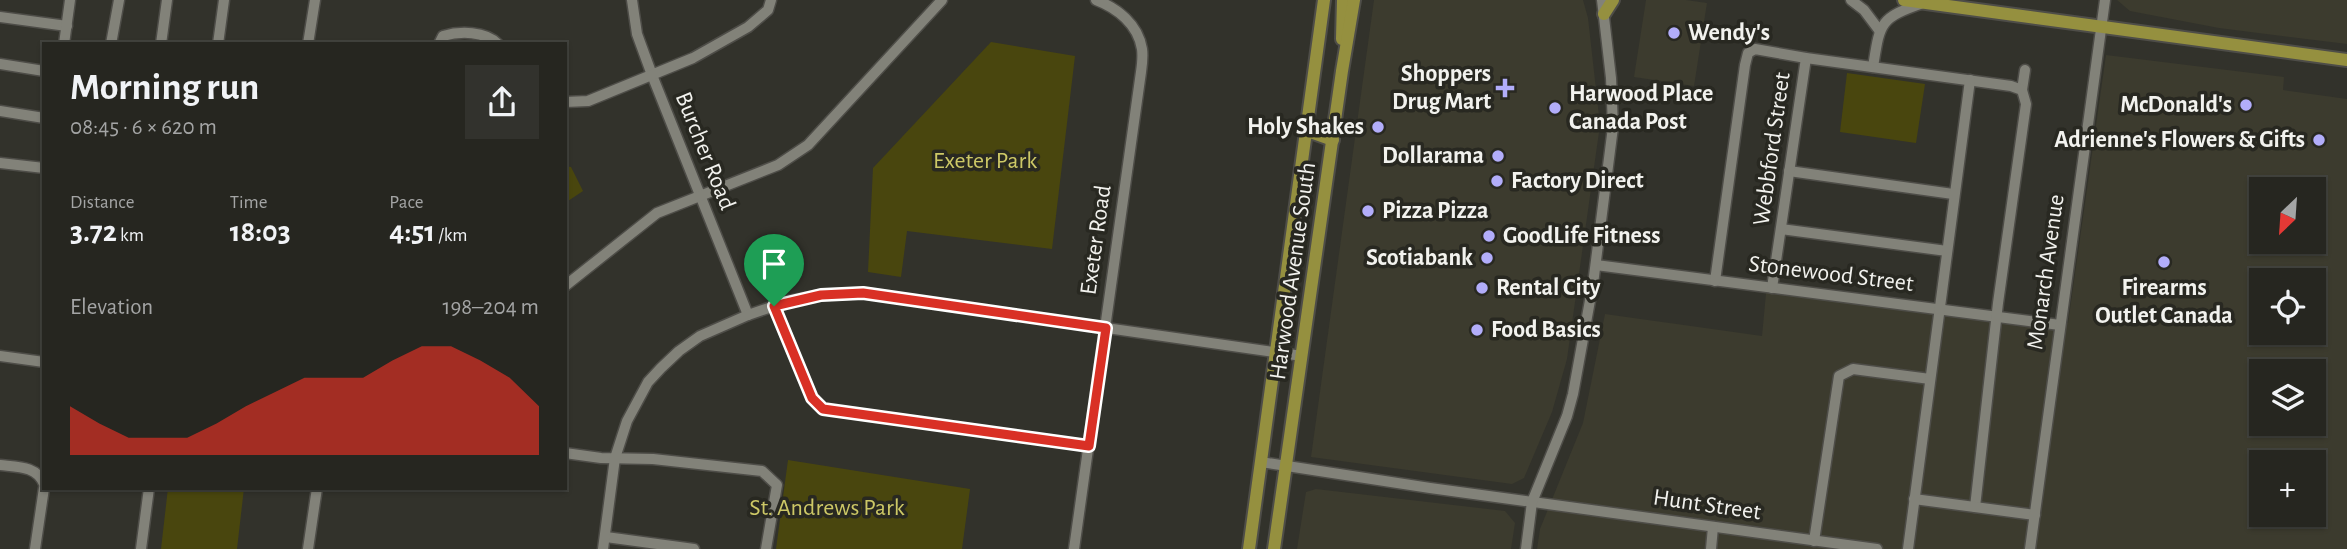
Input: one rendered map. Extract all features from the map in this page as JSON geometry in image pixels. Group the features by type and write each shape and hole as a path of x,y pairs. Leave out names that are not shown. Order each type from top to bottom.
{"main road":[{"name":"Harwood Avenue South","path":"1249,549 1324,0"},
{"path":"1342,71 1343,0"},
{"name":"Harwood Avenue South","path":"1274,549 1354,0"},
{"path":"1604,14 1613,0"},
{"path":"1904,0 2347,60"},
{"path":"1308,131 1334,140"}],"street":[{"path":"64,42 70,0"},
{"path":"111,42 119,0"},
{"path":"160,42 167,0"},
{"path":"218,42 224,0"},
{"path":"308,42 314,0"},
{"name":"Burcher Road","path":"632,0 638,34 652,75 748,315"},
{"path":"567,102 588,101 693,58 748,27 768,10 771,0"},
{"path":"567,284 657,213 778,165 808,145 942,0"},
{"name":"Exeter Road","path":"1074,549 1141,72 1142,48 1135,30 1118,10 1096,0"},
{"path":"1526,549 1532,502 1567,416 1573,394 1596,265 1613,127 1611,78 1602,0"},
{"path":"1851,0 1864,10 1879,30"},
{"name":"Monarch Avenue","path":"2030,549 2105,0"},
{"path":"1873,67 1879,30 1888,18 1896,12 1923,3"},
{"path":"0,17 67,26"},
{"path":"440,42 443,36 457,32 491,37 496,42"},
{"path":"1716,281 1748,53 1755,49 2011,86 2022,90"},
{"name":"Webbford Street","path":"1772,288 1806,58"},
{"path":"0,64 42,71"},
{"path":"1975,507 1996,316 2026,104 2022,90 2025,71"},
{"path":"1908,549 1970,80"},
{"path":"0,110 42,118"},
{"path":"0,163 42,168"},
{"path":"1789,171 1954,194"},
{"path":"1781,229 1947,251"},
{"name":"Stonewood Street","path":"1596,265 2060,325"},
{"path":"603,549 615,458 627,421 648,382 679,351 700,336 774,306 821,295 863,293 1302,356"},
{"path":"774,306 812,398 823,409 1089,446"},
{"path":"0,356 42,362"},
{"path":"1814,541 1839,376 1853,369 1930,379"},
{"path":"567,453 762,471 777,485 766,549"},
{"path":"1261,462 1287,467"},
{"path":"0,465 29,468 40,475 42,480"},
{"name":"Hunt Street","path":"1287,467 1877,549"},
{"path":"35,549 43,490"},
{"path":"141,549 149,490"},
{"path":"308,549 317,490"},
{"path":"1914,499 2035,515"},
{"path":"1711,549 1713,527"},
{"path":"606,537 694,549"}],"shaded area":[{"path":"1374,0 1583,0 1588,18 1600,125 1567,359 1552,412 1524,478 1512,484 1311,457"},
{"path":"1646,0 1707,3 1694,86 1634,77"},
{"path":"2117,0 2347,0 2347,44 2219,28 2130,11"},
{"path":"2106,55 2284,77 2283,90 2347,99 2347,549 1537,549 1540,529 1583,423 1605,314 1762,336 1767,283 2052,318 2068,323"},
{"path":"1316,489 1505,511 1515,523 1511,549 1297,549 1306,492"}],"green space":[{"name":"Exeter Park","path":"991,42 1075,56 1052,249 907,231 901,277 868,272 873,168"},
{"path":"1847,73 1925,84 1916,143 1840,132"},
{"path":"567,166 571,167 583,191 567,202"},
{"name":"St. Andrews Park","path":"788,460 970,489 962,549 776,549"},
{"path":"168,490 244,490 237,549 161,549"}],"place":[{"name":"Wendy's","path":"1674,33"},
{"name":"Shoppers Drug Mart","path":"1505,88"},
{"name":"McDonald's","path":"2246,105"},
{"name":"Harwood Place Canada Post","path":"1555,108"},
{"name":"Holy Shakes","path":"1378,127"},
{"name":"Adrienne's Flowers & Gifts","path":"2319,140"},
{"name":"Dollarama","path":"1498,156"},
{"name":"Factory Direct","path":"1497,181"},
{"name":"Pizza Pizza","path":"1368,211"},
{"name":"GoodLife Fitness","path":"1489,236"},
{"name":"Scotiabank","path":"1487,258"},
{"name":"Firearms Outlet Canada","path":"2164,262"},
{"name":"Rental City","path":"1482,288"},
{"name":"Food Basics","path":"1477,330"}],"route":[{"path":"863,293 1106,328 1089,446 823,409 812,398 774,306 821,295 863,293"}]}
